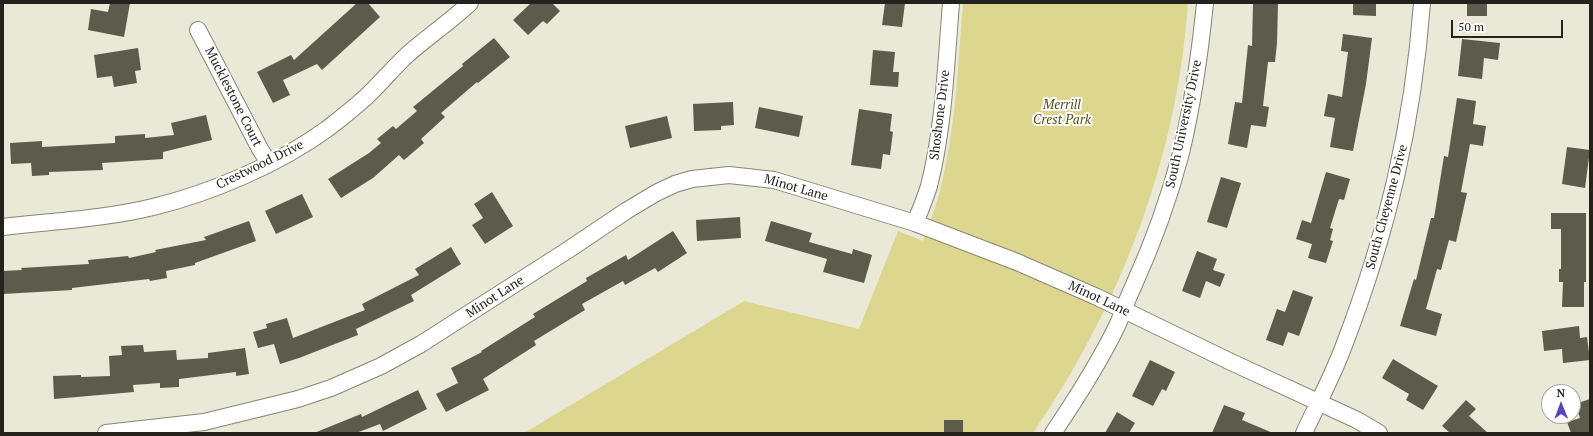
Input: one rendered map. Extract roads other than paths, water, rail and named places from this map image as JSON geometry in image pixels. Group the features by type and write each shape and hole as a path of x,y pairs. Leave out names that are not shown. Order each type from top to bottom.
{"street":[{"name":"Crestwood Drive","path":"3,227 108,215 152,207 192,197 269,163 299,147 326,129 367,96 407,55 443,27 470,3"},
{"name":"Shoshone Drive","path":"915,223 928,187 934,164 941,115 951,3"},
{"name":"South University Drive","path":"1053,433 1074,402 1117,325 1145,262 1162,216 1180,153 1192,98 1201,42 1205,3"},
{"name":"South Cheyenne Drive","path":"1304,433 1343,349 1366,286 1393,196 1412,94 1420,37 1422,3"},
{"name":"Mucklestone Court","path":"198,30 256,143 269,163"},
{"name":"Minot Lane","path":"106,433 204,422 298,399 331,388 381,366 421,344 656,193 675,184 692,179 729,175 774,180 915,223 1017,262 1097,297 1357,420 1379,433"}],"park label":[{"name":"Merrill Crest Park","path":"1062,112"}]}
